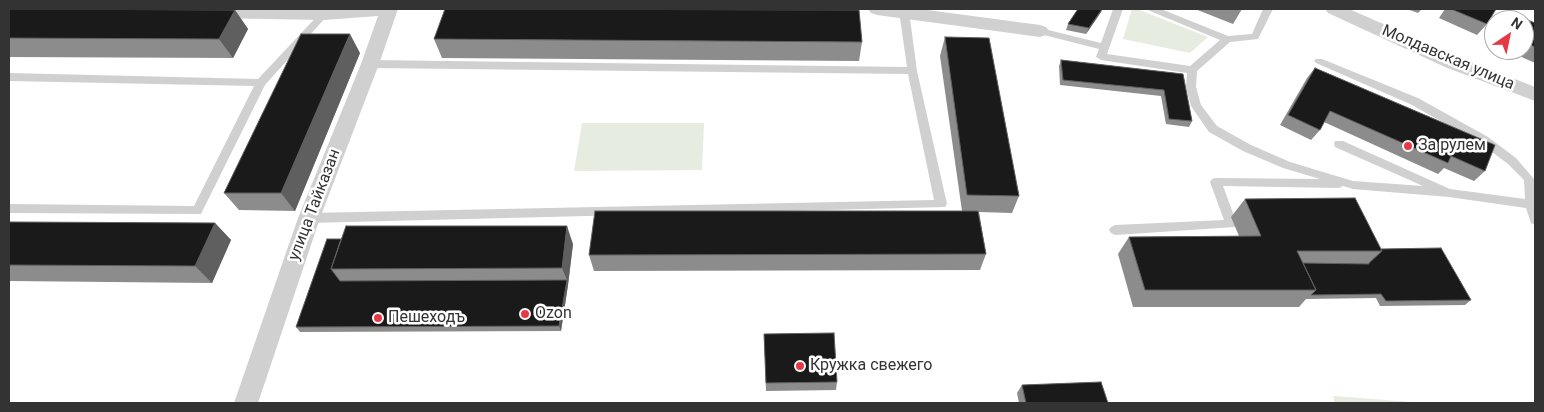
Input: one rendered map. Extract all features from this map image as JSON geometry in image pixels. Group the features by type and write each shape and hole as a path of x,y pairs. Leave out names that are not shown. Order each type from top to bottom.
{"street":[{"path":"194,11 288,11 324,14 389,9"},
{"name":"улица Тайказан","path":"246,403 309,218 370,64 389,9"},
{"path":"877,9 904,11 1040,31"},
{"name":"Молдавская улица","path":"1334,9 1452,62 1535,94"}],"lane":[{"path":"1118,9 1101,57 1192,70"},
{"path":"1153,9 1227,39 1255,37 1268,9"},
{"path":"309,218 941,204 912,72 904,11"},
{"path":"9,209 197,211 261,83 324,14"},
{"path":"1040,31 1104,47"},
{"path":"1227,39 1192,70 1191,87 1196,106 1213,129 1247,148 1287,165 1353,184"},
{"path":"1319,62 1414,101 1484,140 1512,160 1529,179 1535,220"},
{"path":"370,64 912,72"},
{"path":"9,77 261,83"},
{"path":"1339,144 1449,193"},
{"path":"1115,230 1231,224 1216,182 1353,184 1532,198"}],"shaded area":[{"path":"1132,9 1137,9 1208,37 1190,53 1123,39"},
{"path":"582,123 704,123 702,170 574,171"},
{"path":"1333,396 1424,403 1335,403"}],"building":[{"path":"9,9 235,10 219,39 9,38"},
{"path":"445,9 859,10 862,42 434,39"},
{"path":"1078,9 1102,9 1089,28 1068,24"},
{"path":"1451,9 1496,9 1484,10 1484,23"},
{"path":"1534,23 1535,23 1534,47"},
{"path":"301,34 350,34 281,193 224,193"},
{"path":"945,37 989,38 1019,196 967,195"},
{"path":"1061,60 1183,74 1192,121 1169,119 1164,90 1063,80"},
{"path":"1315,68 1495,145 1485,171 1451,156 1448,163 1330,111 1320,130 1288,115"},
{"path":"1355,198 1382,251 1297,251 1316,290 1145,290 1129,237 1261,236 1245,199"},
{"path":"595,211 978,211 986,254 589,255"},
{"path":"9,222 215,223 195,266 9,265"},
{"path":"346,226 567,226 562,268 331,269"},
{"path":"327,239 341,239 331,269 340,281 567,280 559,326 296,327"},
{"path":"1441,248 1471,300 1386,301 1381,294 1311,295 1316,290 1303,263 1369,264 1382,251 1381,249"},
{"name":"Кружка свежего","path":"834,333 837,382 766,383 764,334"},
{"path":"1101,382 1108,403 1026,403 1022,385"}],"place":[{"name":"За рулем","path":"1408,146"},
{"name":"Ozon","path":"525,314"},
{"name":"Пешеходъ","path":"378,318"},
{"name":"Кружка свежего","path":"800,366"}]}
